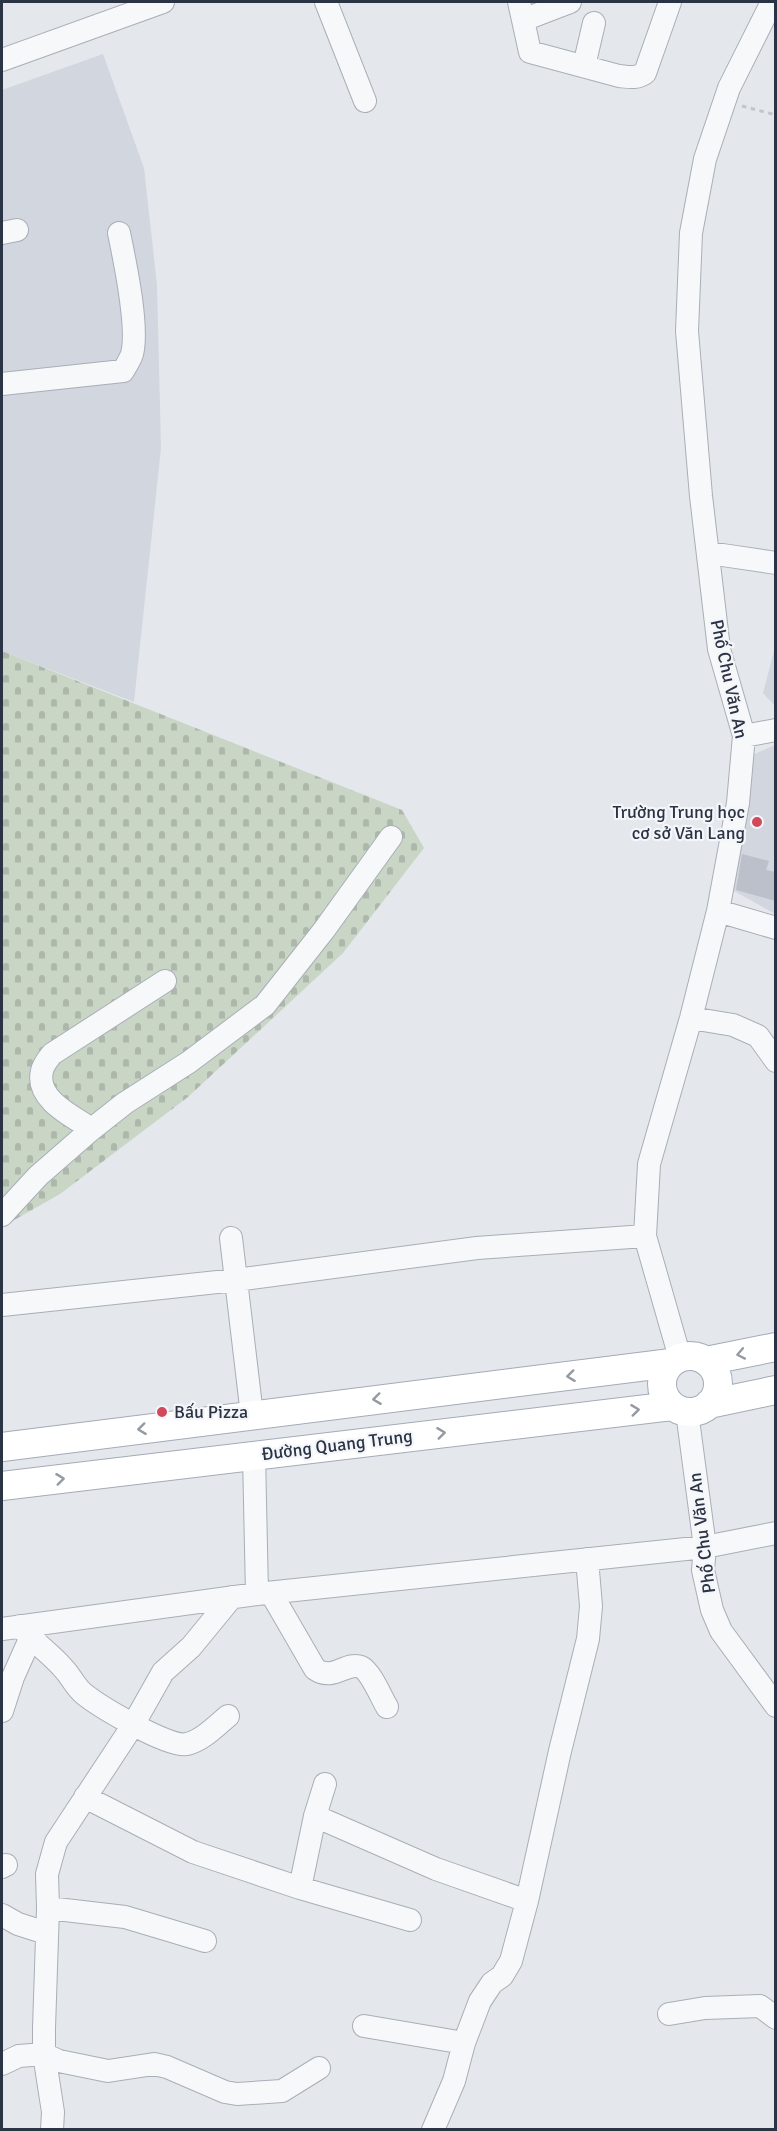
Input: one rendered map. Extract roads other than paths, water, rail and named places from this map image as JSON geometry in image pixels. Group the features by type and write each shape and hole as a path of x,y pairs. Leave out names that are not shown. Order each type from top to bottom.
{"main road":[{"path":"2,1447 686,1361 776,1347"},
{"path":"686,1361 712,1367 718,1382 716,1394 689,1408 665,1398 662,1388 662,1377 686,1361"},
{"name":"Đường Quang Trung","path":"2,1486 254,1455 689,1408 776,1390"}],"street":[{"path":"2,60 163,2"},
{"path":"326,2 365,101"},
{"path":"570,2 521,11 530,52 632,77 639,77 645,73 670,2"},
{"name":"Phố Chu Văn An","path":"686,1361 645,1236 649,1164 691,1018 718,910 738,803 744,736 719,649 701,496 688,320 691,232 705,159 729,87 772,2"},
{"path":"584,66 594,23"},
{"path":"2,384 123,371 132,356 134,339 128,280 119,233"},
{"path":"709,553 776,563"},
{"path":"744,736 776,730"},
{"path":"2,1215 38,1176 92,1129 125,1103 189,1062 265,1005 324,930 391,837"},
{"path":"718,910 776,928"},
{"path":"92,1129 45,1094 41,1086 42,1069 52,1054 165,981"},
{"path":"691,1018 733,1025 758,1036 776,1061"},
{"path":"2,1305 236,1280 477,1248 645,1236"},
{"path":"231,1238 252,1415"},
{"name":"Phố Chu Văn An","path":"689,1408 705,1547 703,1570 712,1611 721,1631 776,1706"},
{"path":"254,1455 264,1593 315,1669 331,1674 352,1666 360,1667 369,1674 387,1707"},
{"path":"17,1631 232,1597 705,1547 776,1533"},
{"path":"433,2130 454,2081 464,2043 480,2001 492,1983 502,1976 511,1961 588,1639 591,1606 587,1559"},
{"path":"52,2130 53,2112 44,2054 47,1874 56,1842 133,1725 163,1672 191,1647 232,1597"},
{"path":"2,1711 13,1677 17,1631"},
{"path":"17,1631 63,1668 81,1692 133,1725 176,1745 186,1745 202,1738 228,1716"},
{"path":"300,1888 315,1816 325,1784"},
{"path":"85,1797 193,1852 300,1888 410,1920"},
{"path":"315,1816 436,1869 527,1901"},
{"path":"48,1908 125,1917 205,1941"},
{"path":"2,1915 18,1924 46,1933"},
{"path":"669,2014 705,2008 760,2006 776,2018"},
{"path":"363,2026 464,2043"},
{"path":"2,2064 19,2056 44,2054 59,2061 108,2071 154,2064 167,2067 225,2092 237,2094 282,2091 319,2068"}],"place":[{"name":"Trường Trung học cơ sở Văn Lang","path":"757,822"},
{"name":"Bấu Pizza","path":"162,1412"}]}
